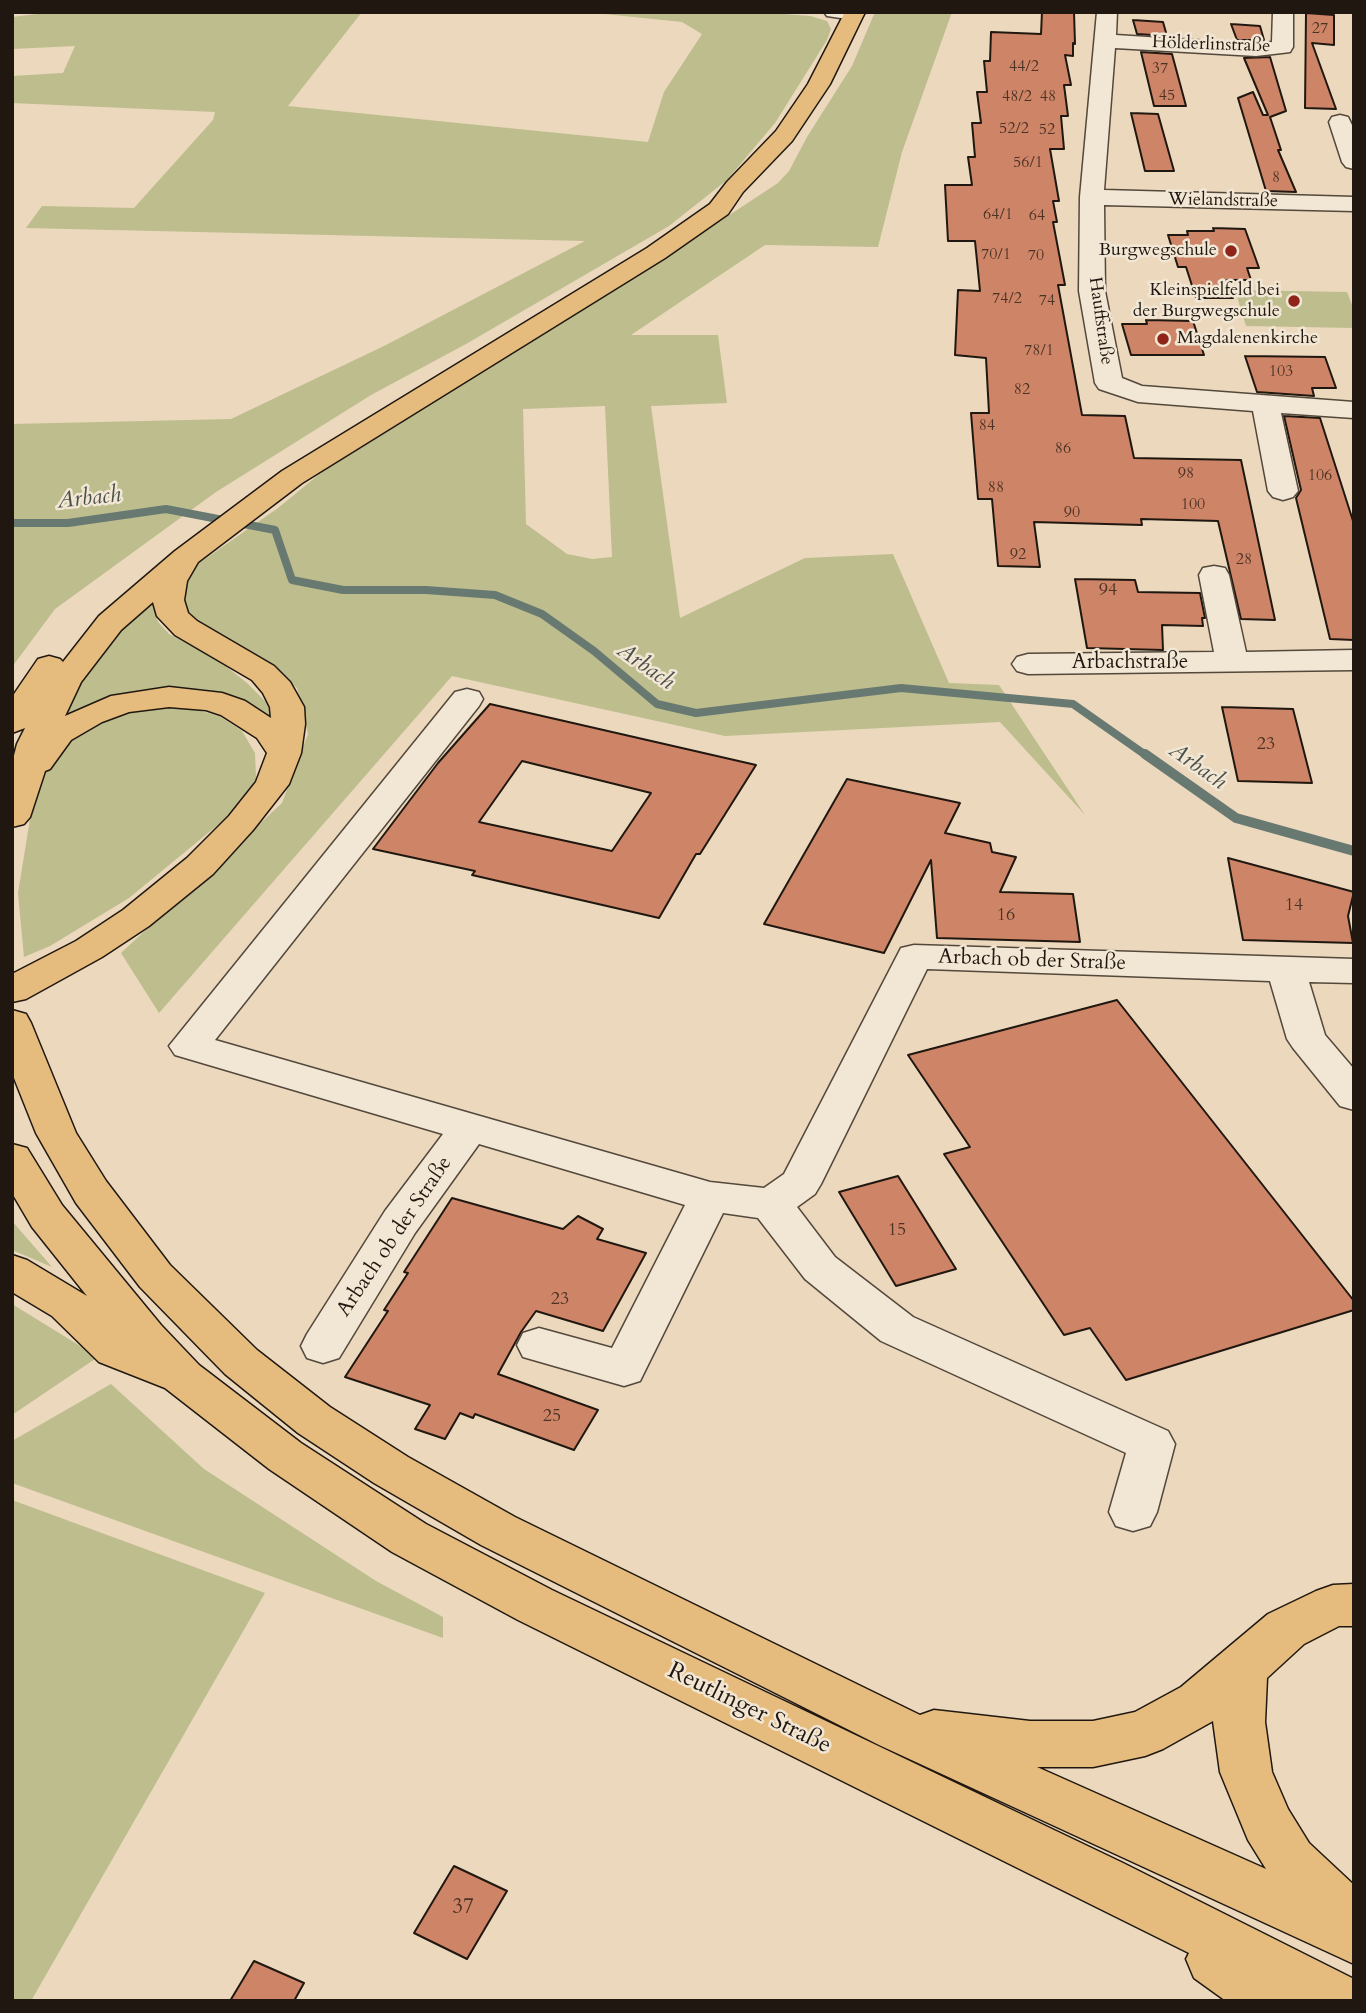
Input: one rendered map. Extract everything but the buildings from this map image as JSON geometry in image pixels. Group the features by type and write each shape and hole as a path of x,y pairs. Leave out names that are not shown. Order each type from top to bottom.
{"main road":[{"path":"12,817 34,744 66,680 110,623 197,548 292,477 687,233 719,209 735,187 784,136 819,84 848,13"},
{"path":"12,723 76,631 130,577 261,475 425,375 557,304 735,187"},
{"path":"12,990 89,948 136,918 200,866 241,823 272,784 284,753 288,724 287,707 278,689 263,673 186,628 173,616 168,600 172,581 197,548"},
{"path":"26,777 59,733 90,715 123,703 169,697 210,700 233,708 268,731 284,753"},
{"path":"12,1023 56,1133 91,1192 155,1276 241,1362 314,1420 442,1501 498,1531 897,1729 1237,1882 1354,1938"},
{"path":"12,1158 47,1216 145,1337 183,1377"},
{"path":"12,1270 68,1304 115,1350 183,1377"},
{"name":"Reutlinger Straße","path":"183,1377 285,1456 409,1538 535,1605 1104,1881 1339,2001"},
{"path":"897,1729 1030,1744 1093,1744 1145,1733 1199,1703 1286,1629 1334,1606 1354,1605"},
{"path":"1242,1669 1239,1722 1246,1772 1267,1823 1290,1860 1354,1922"},
{"path":"1104,1881 1273,2001"}],"street":[{"name":"Hauffstraße","path":"1107,12 1092,197 1092,292 1109,383 1138,394 1354,410"},
{"name":"Hölderlinstraße","path":"1105,41 1256,50 1282,47 1283,12"},
{"path":"1340,122 1354,162"},
{"name":"Wielandstraße","path":"1092,197 1354,204"},
{"path":"1265,403 1283,491"},
{"path":"1214,575 1232,663"},
{"name":"Arbachstraße","path":"1028,664 1354,660"},
{"name":"Arbach ob der Straße","path":"467,699 189,1046 710,1197 771,1204 800,1184 914,957 1354,971"},
{"path":"1286,969 1307,1039 1354,1096"},
{"name":"Arbach ob der Straße","path":"323,1346 400,1222 468,1129"},
{"path":"539,1345 624,1369 710,1197"},
{"path":"771,1204 820,1268 897,1328 1152,1444 1133,1512"}],"green space":[{"path":"53,12 362,12 288,106 648,142 664,92 702,34 682,22 585,12 757,12 810,16 827,21 831,29 827,40 775,123 727,180 669,226 466,344 371,395 216,492 55,609 12,667 12,424 231,419 384,346 585,241 26,228 42,206 134,208 213,120 215,112 12,103 12,76 63,73 75,46 12,49 12,17"},
{"path":"875,12 952,12 902,152 878,247 765,245 631,335 718,335 727,403 651,406 680,618 805,558 893,554 949,683 999,685 1085,815 1000,722 725,736 452,676 159,1013 121,953 282,803 308,734 297,688 255,656 202,627 184,612 180,590 195,566 278,508 322,472 652,266 778,183 789,171 852,66","holes":["605,406 612,557 592,559 567,554 526,524 523,409"]},
{"name":"Kleinspielfeld bei der Burgwegschule","path":"1235,290 1347,292 1354,310 1354,328 1246,326"},
{"path":"142,603 153,603 158,622 169,634 218,660 247,683 271,707 277,723 213,694 55,721 98,654"},
{"path":"160,708 194,709 219,716 242,731 255,753 256,779 236,810 129,898 50,946 24,957 18,893 30,819 47,768 68,739 95,722"},
{"path":"12,1221 52,1267 12,1250"},
{"path":"12,1304 98,1357 12,1415"},
{"path":"111,1384 204,1469 376,1581 443,1617 443,1638 12,1483 12,1441"},
{"path":"12,1500 265,1593 31,2001 12,2001"}],"waterway":[{"name":"Arbach","path":"12,523 68,523 166,509 275,530 292,580 343,590 426,590 495,595 542,614 594,651 657,704 696,713 901,688 1073,704 1147,756"},
{"name":"Arbach","path":"1145,754 1236,818 1354,851"}],"place":[{"name":"Burgwegschule","path":"1231,251"},
{"name":"Kleinspielfeld bei der Burgwegschule","path":"1294,301"},
{"name":"Magdalenenkirche","path":"1163,339"}]}
